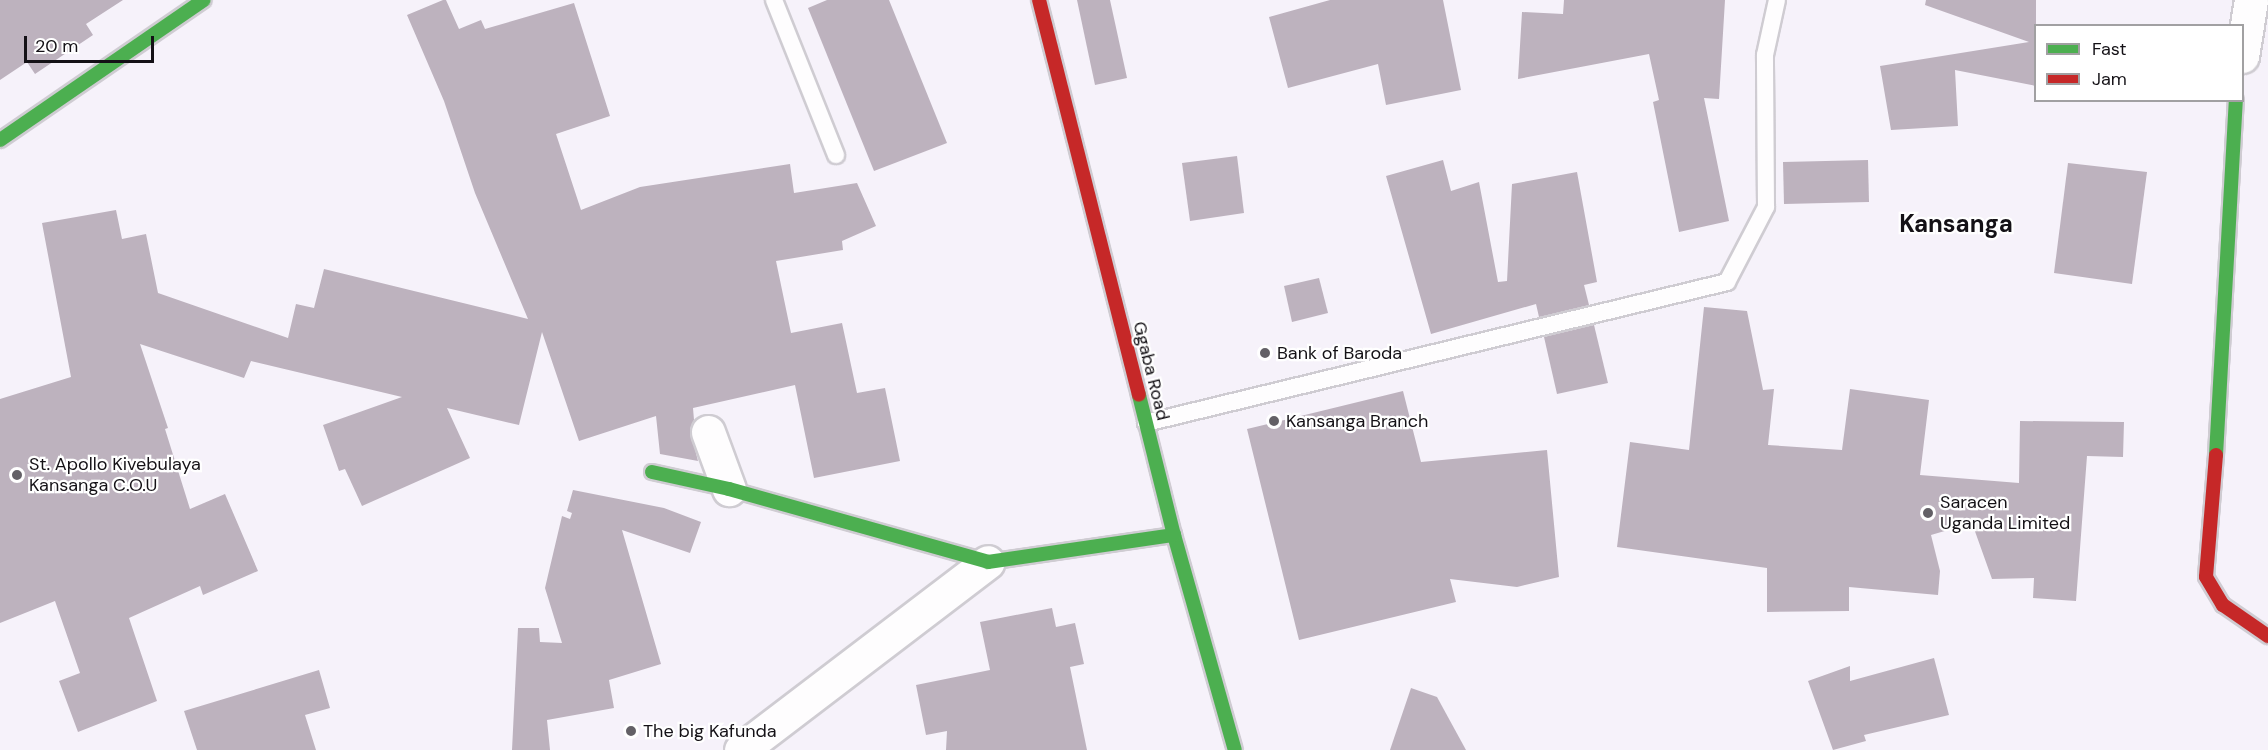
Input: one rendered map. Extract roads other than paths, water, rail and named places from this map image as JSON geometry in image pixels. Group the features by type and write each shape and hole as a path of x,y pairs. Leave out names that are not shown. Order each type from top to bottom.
{"street":[{"path":"0,140 204,0"},
{"name":"Ggaba Road","path":"1039,0 1174,535 1235,750"},
{"path":"2244,44 2251,0"},
{"path":"2236,102 2221,397 2206,577 2223,605 2268,636"},
{"path":"708,432 729,489"},
{"path":"652,472 729,489 988,562 1174,535"},
{"path":"741,750 988,562"}],"lane":[{"path":"774,0 836,155"},
{"path":"1146,423 1727,282 1767,207 1765,55 1777,0"}],"place":[{"name":"Bank of Baroda","path":"1265,353"},
{"name":"Kansanga Branch","path":"1274,421"},
{"name":"St. Apollo Kivebulaya Kansanga C.O.U","path":"17,475"},
{"name":"Saracen Uganda Limited","path":"1928,513"},
{"name":"The big Kafunda","path":"631,731"}],"district":[{"name":"Kansanga","path":"1956,224"}]}
